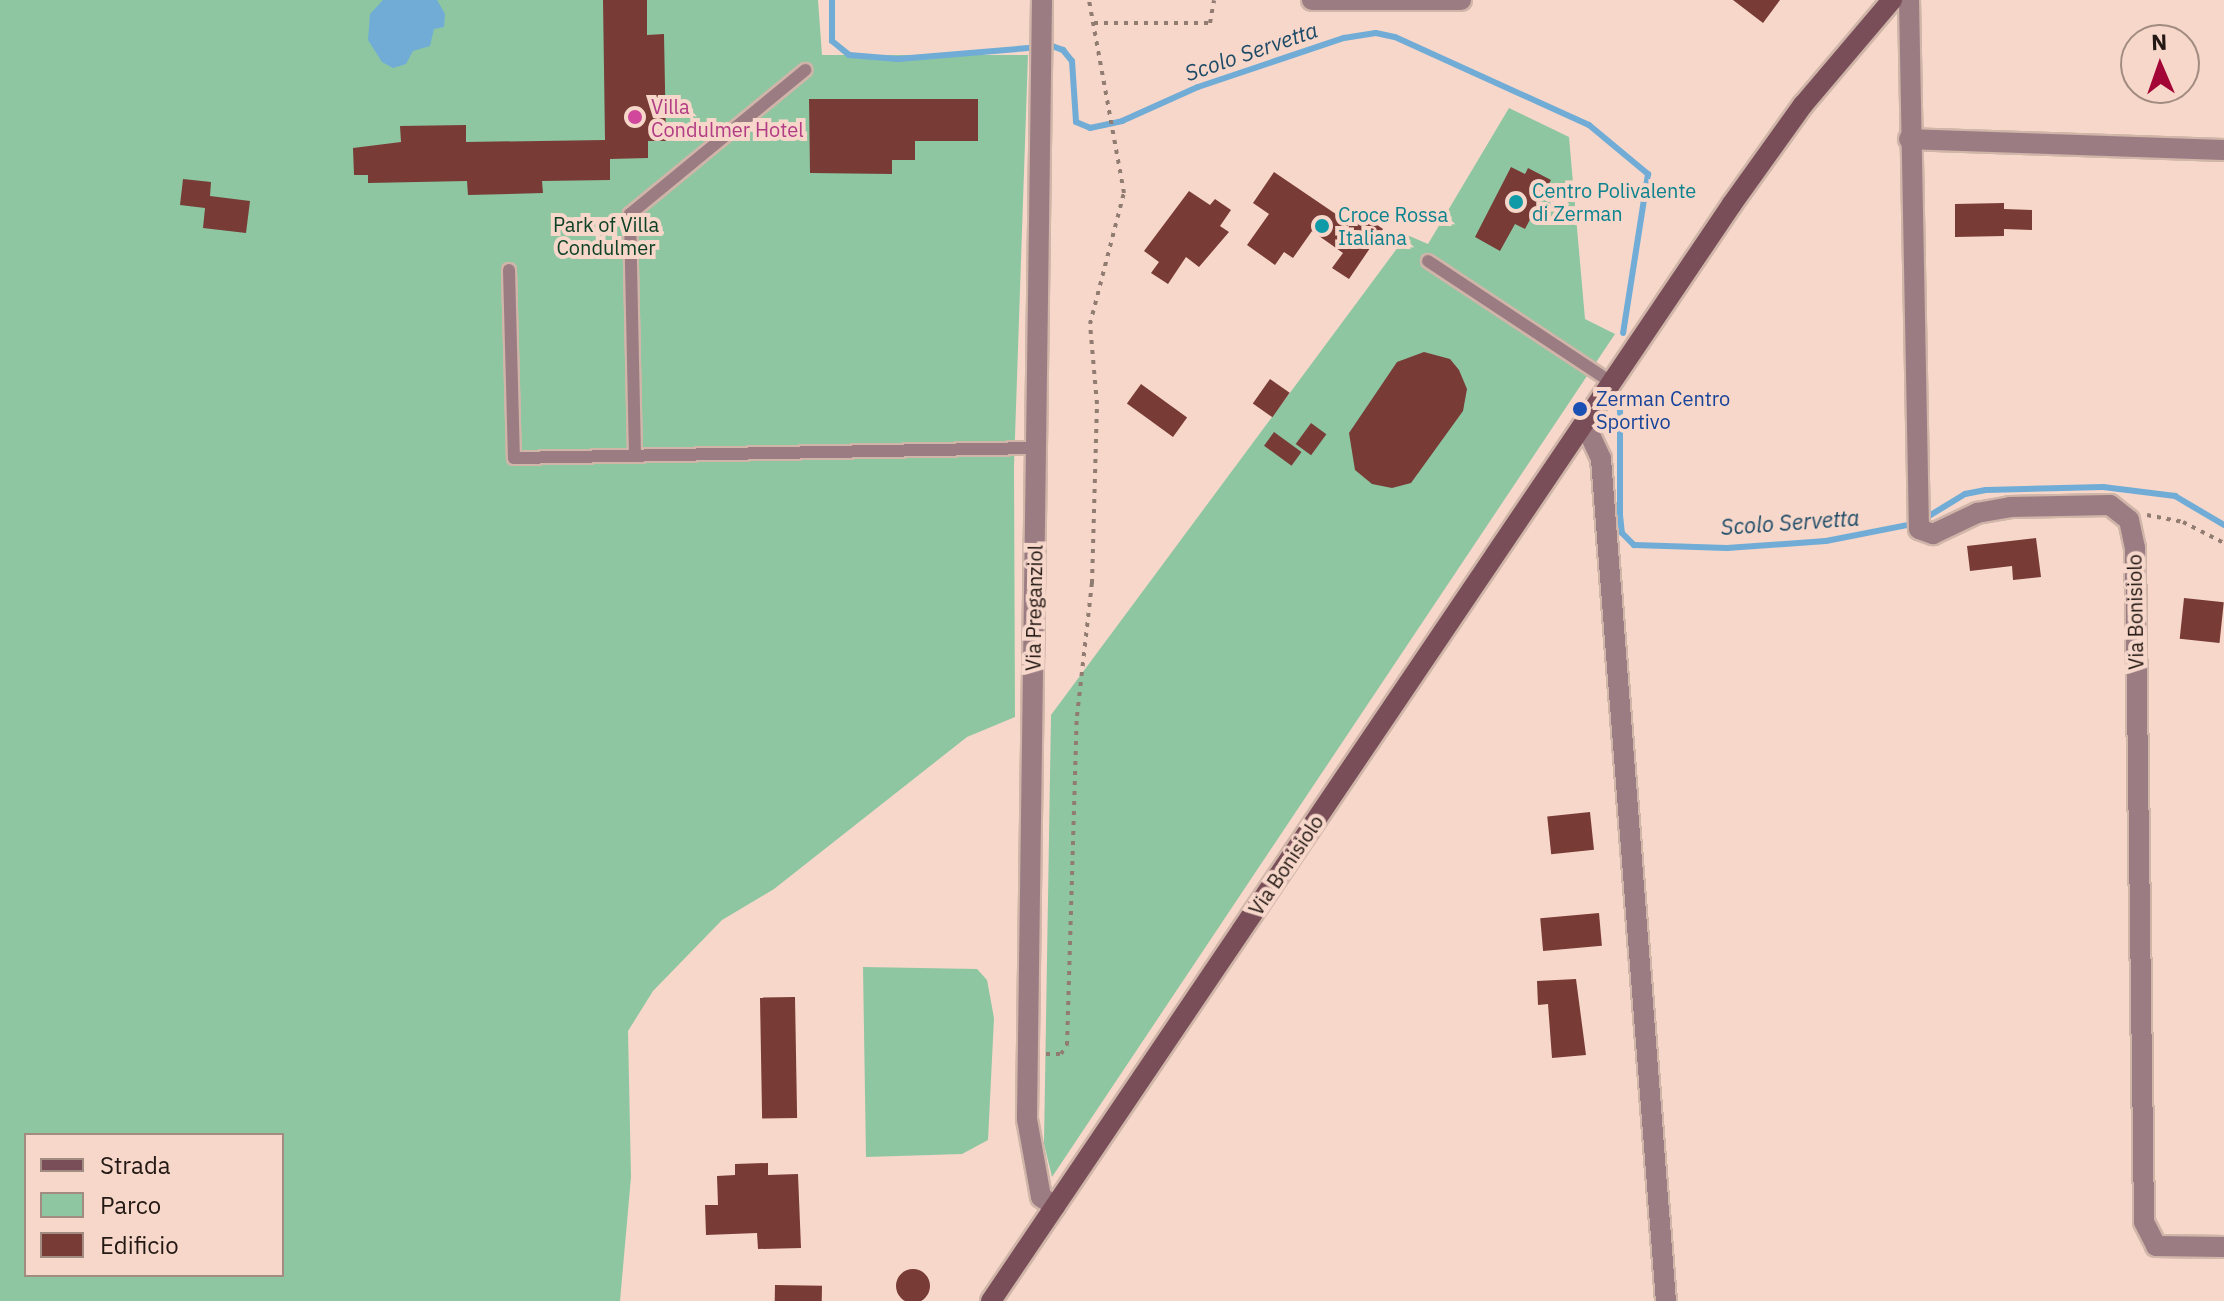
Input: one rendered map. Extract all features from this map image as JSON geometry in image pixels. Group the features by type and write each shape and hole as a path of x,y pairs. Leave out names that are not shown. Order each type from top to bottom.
{"main road":[{"name":"Via Bonisiolo","path":"991,1301 1803,105 1892,0"}],"street":[{"path":"1312,0 1450,0"},
{"path":"1909,0 1909,139 1918,521 1933,534 1977,513 2010,507 2088,504 2121,510"},
{"name":"Via Preganziol","path":"1046,3 1027,1119 1041,1197 1055,1206"},
{"path":"1909,139 2224,150"},
{"path":"1581,428 1590,435 1601,459 1666,1301"},
{"name":"Via Bonisiolo","path":"2121,510 2133,530 2135,548 2144,1222 2156,1246 2224,1247"}],"lane":[{"path":"635,456 630,214 805,70"},
{"path":"1428,261 1612,383"},
{"path":"509,270 514,458 1037,448"}],"path":[{"path":"1027,1054 1061,1054 1067,1045 1077,716 1092,583 1097,404 1090,324 1118,229 1124,193 1116,135 1089,0"},
{"path":"1094,23 1210,23 1214,0"},
{"path":"2121,510 2183,522 2224,543"}],"green space":[{"name":"Park of Villa Condulmer","path":"0,0 818,0 822,55 1028,55 1014,466 1015,717 967,737 774,889 722,920 653,991 628,1031 631,1177 620,1301 0,1301"},
{"path":"1509,108 1569,137 1585,319 1615,334 1052,1177 1044,1144 1051,715 1407,235 1428,244"},
{"path":"863,967 977,969 987,980 994,1018 988,1140 962,1154 866,1157"}],"water":[{"path":"383,0 437,0 445,14 444,27 434,29 430,46 413,51 406,64 393,68 382,62 368,40 370,14"}],"building":[{"name":"Villa Condulmer Hotel","path":"603,0 647,0 647,35 664,34 666,141 648,141 648,158 610,159 610,180 542,181 543,193 468,195 467,181 368,183 368,175 354,175 353,148 401,142 400,126 466,125 466,142 605,140"},
{"path":"1733,0 1780,0 1763,23"},
{"path":"809,99 978,99 978,141 915,141 915,160 892,160 892,174 810,173"},
{"name":"Centro Polivalente di Zerman","path":"1511,167 1525,174 1528,168 1551,180 1525,229 1515,224 1500,251 1475,237"},
{"name":"Croce Rossa Italiana","path":"1274,172 1352,225 1360,213 1383,229 1349,279 1332,268 1343,253 1312,231 1293,258 1284,252 1275,265 1247,245 1269,214 1253,203"},
{"path":"183,179 211,182 210,196 250,201 246,233 203,228 205,208 180,205"},
{"path":"1189,191 1210,205 1215,199 1231,210 1220,226 1229,232 1199,267 1186,257 1168,284 1151,273 1159,262 1144,251"},
{"path":"2004,203 2004,209 2032,210 2032,230 2004,229 2004,236 1955,237 1955,204"},
{"path":"1424,352 1450,359 1459,370 1467,389 1463,411 1411,483 1392,488 1372,484 1355,470 1349,433 1397,362"},
{"path":"1270,379 1290,393 1272,417 1253,404"},
{"path":"1141,384 1187,418 1173,437 1127,403"},
{"path":"1311,423 1326,434 1311,455 1296,444"},
{"path":"1274,432 1302,452 1292,466 1264,446"},
{"path":"2036,538 2041,577 2013,580 2012,566 1970,571 1967,546"},
{"path":"2184,598 2224,602 2219,643 2180,639"},
{"path":"1590,812 1594,850 1551,854 1547,816"},
{"path":"1599,913 1602,946 1543,951 1540,918"},
{"path":"1576,979 1586,1055 1552,1058 1548,1004 1538,1005 1537,981"},
{"path":"795,997 797,1118 762,1119 760,998"},
{"path":"768,1163 768,1175 798,1174 801,1248 758,1249 757,1233 706,1235 705,1205 718,1205 717,1176 735,1175 735,1164"},
{"path":"906,1270 920,1270 929,1279 929,1293 920,1302 906,1302 897,1293 897,1279"},
{"path":"775,1285 822,1286 822,1301 775,1301"}],"waterway":[{"name":"Scolo Servetta","path":"832,0 832,41 849,55 898,59 1052,46 1063,50 1072,61 1076,122 1090,128 1122,121 1198,87 1344,38 1376,33 1395,37 1589,125 1648,174 1623,333"},
{"name":"Scolo Servetta","path":"1620,399 1620,515 1622,533 1634,545 1727,548 1826,541 1913,524"},
{"name":"Scolo Servetta","path":"1924,519 1965,494 1986,490 2103,487 2175,496 2224,525"}],"place":[{"name":"Villa Condulmer Hotel","path":"635,117"},
{"name":"Centro Polivalente di Zerman","path":"1516,202"},
{"name":"Croce Rossa Italiana","path":"1322,226"},
{"name":"Zerman Centro Sportivo","path":"1580,409"}]}
